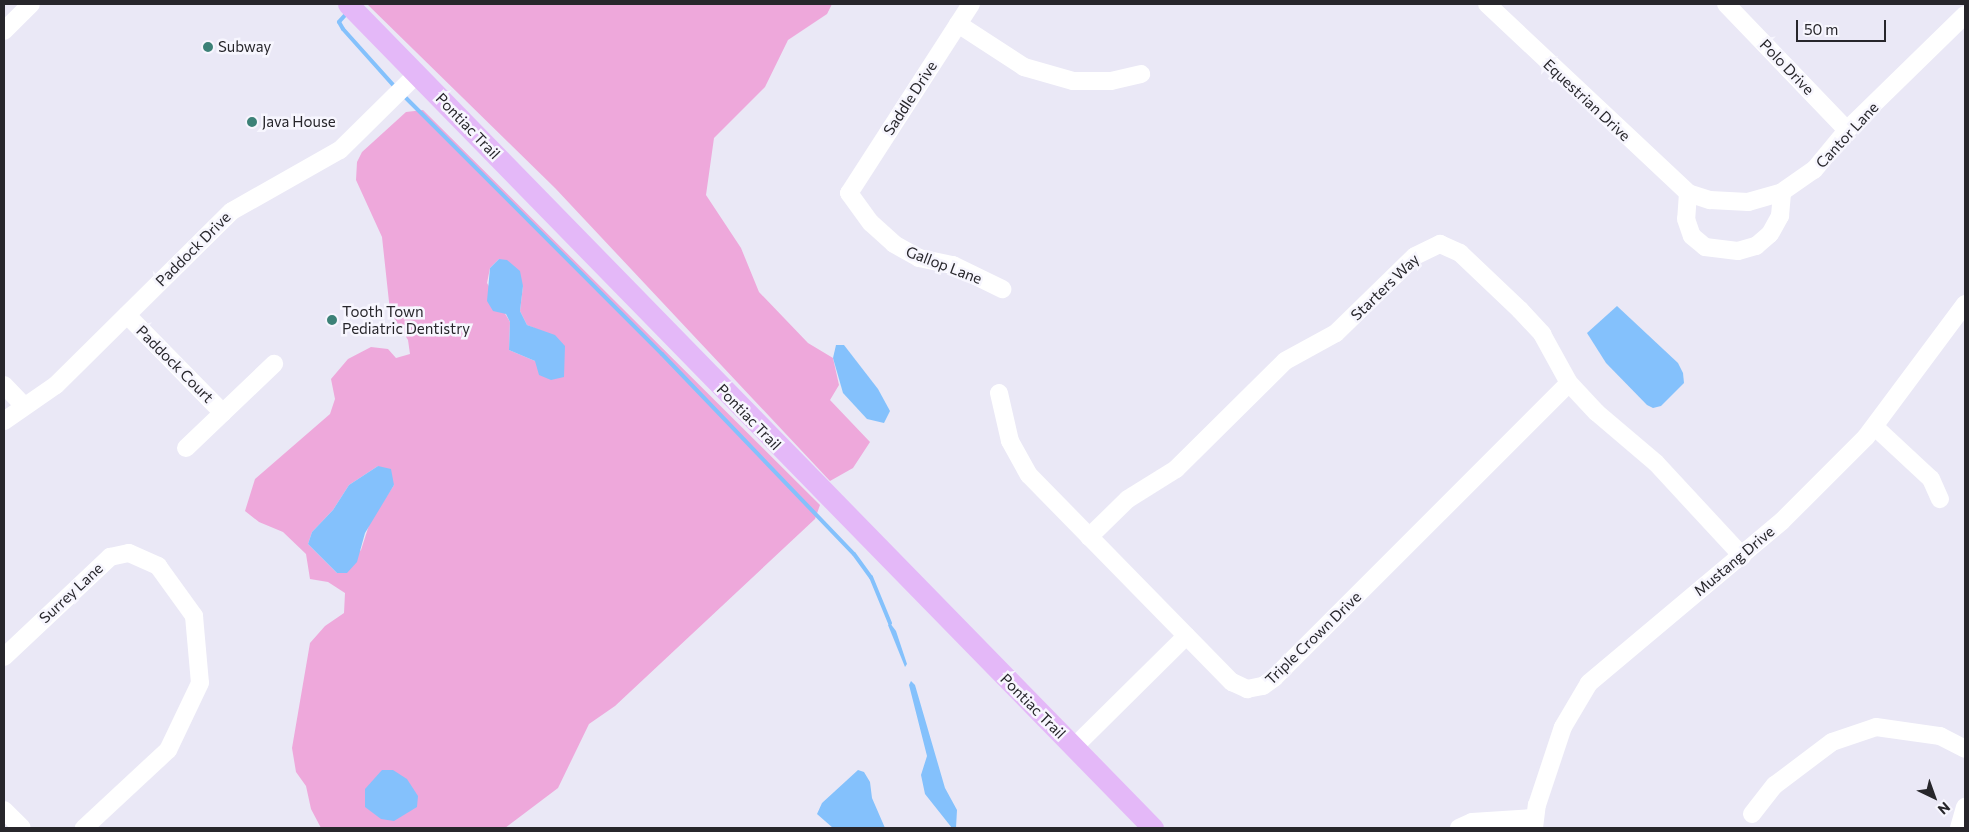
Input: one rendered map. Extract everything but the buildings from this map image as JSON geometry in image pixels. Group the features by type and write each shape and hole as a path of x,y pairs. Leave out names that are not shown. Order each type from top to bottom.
{"main road":[{"name":"Pontiac Trail","path":"348,4 1153,828"}],"street":[{"path":"4,31 31,4"},
{"name":"Saddle Drive","path":"849,192 971,4"},
{"name":"Equestrian Drive","path":"1488,4 1688,193 1710,200 1748,202 1782,192"},
{"name":"Polo Drive","path":"1726,4 1847,130"},
{"name":"Cantor Lane","path":"1782,192 1814,170 1847,130 1965,16"},
{"path":"958,24 1024,67 1073,81 1112,81 1141,74"},
{"name":"Paddock Drive","path":"4,421 23,405 45,396 232,210 340,150 417,74"},
{"name":"Gallop Lane","path":"849,192 872,223 894,244 919,258 953,265 1002,289"},
{"path":"1688,193 1686,219 1692,236 1705,247 1738,250 1756,246 1770,234 1780,216 1782,192"},
{"name":"Starters Way","path":"1090,537 1128,499 1176,469 1285,361 1336,333 1414,256 1430,246 1440,244 1460,253 1520,310 1542,334 1569,383 1596,412 1656,463 1742,556"},
{"name":"Mustang Drive","path":"1534,823 1563,727 1589,683 1782,521 1875,427 1965,304"},
{"name":"Paddock Court","path":"126,315 223,413"},
{"name":"Paddock Court","path":"186,448 274,364"},
{"name":"Triple Crown Drive","path":"999,393 1010,442 1018,459 1029,475 1186,636 1240,687 1248,689 1264,686 1569,383"},
{"path":"4,385 23,405"},
{"path":"1875,427 1931,479 1940,499"},
{"name":"Surrey Lane","path":"4,658 110,557 129,553 158,566 194,616 200,683 168,750 84,828"},
{"path":"1074,747 1186,636"},
{"path":"1752,814 1775,785 1832,742 1876,727 1940,736 1965,749"},
{"path":"1959,828 1965,807"},
{"path":"5,813 22,828"},
{"path":"1459,828 1472,822 1534,823"}],"shaded area":[{"path":"367,4 832,4 827,14 788,40 765,87 714,138 706,195 741,248 759,292 808,343 833,358 839,385 830,400 870,442 853,468 830,481 555,188"},
{"path":"423,110 820,505 815,519 615,706 589,724 558,788 505,828 321,828 311,809 306,786 296,772 292,748 310,643 325,626 344,613 345,593 328,582 310,579 306,554 283,532 259,522 245,511 255,479 330,414 335,399 331,379 348,359 371,347 388,349 396,358 410,354 408,340 390,311 382,237 356,180 357,162 362,152 406,112","holes":["499,259 523,286 520,311 527,325 539,330 535,361 509,350 510,322 487,283 490,268","378,466 394,485 370,522 361,550 337,573 308,544 312,532 333,510 349,485"]}],"water":[{"path":"499,259 507,260 520,271 523,286 520,311 527,325 555,335 565,346 564,377 551,380 539,375 535,361 509,350 510,322 506,314 493,311 487,301 490,268"},
{"path":"1617,306 1678,363 1683,373 1684,383 1661,406 1653,408 1647,405 1606,363 1587,333"},
{"path":"836,345 844,345 878,389 890,411 884,423 867,419 843,393 833,358"},
{"path":"378,466 391,469 394,485 365,533 357,562 347,573 337,573 308,544 312,532 333,510 349,485"},
{"path":"890,623 896,631 907,664 905,667 888,625"},
{"path":"911,681 915,685 945,788 957,810 956,828 952,828 925,794 921,775 927,756 909,685"},
{"path":"382,770 393,770 407,779 418,796 417,807 394,821 381,819 365,807 365,789"},
{"path":"858,770 864,772 870,782 872,798 885,828 833,828 817,814 822,803"}],"waterway":[{"path":"347,13 339,22 343,29 396,88"},
{"path":"403,95 662,354 854,554 871,577 890,623"}],"place":[{"name":"Subway","path":"208,47"},
{"name":"Java House","path":"252,122"},
{"name":"Tooth Town Pediatric Dentistry","path":"332,320"}]}
